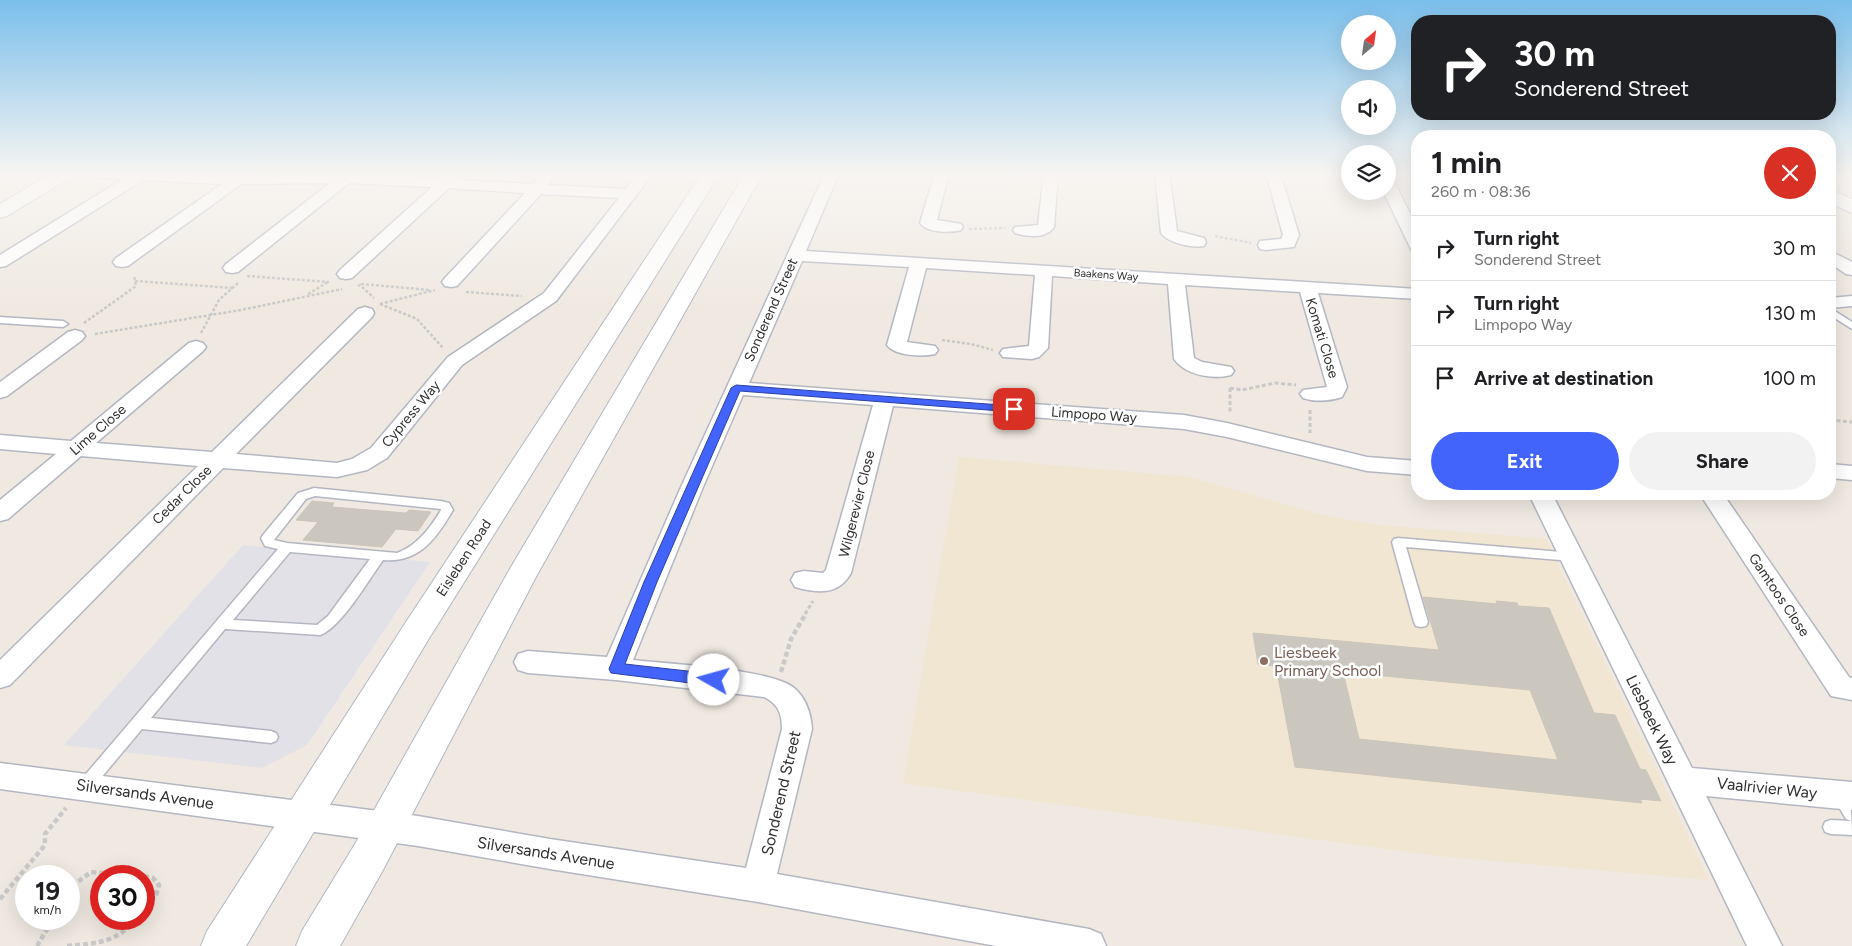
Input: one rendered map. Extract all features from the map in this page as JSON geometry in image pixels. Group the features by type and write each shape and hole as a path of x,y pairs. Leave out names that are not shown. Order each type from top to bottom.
{"main road":[{"name":"Eisleben Road","path":"222,946 303,816 334,761 416,631 683,217"},
{"path":"317,946 522,575 729,217"}],"street":[{"path":"0,262 73,217"},
{"path":"127,265 190,217"},
{"path":"232,268 296,217"},
{"path":"346,274 408,217"},
{"path":"453,288 512,217"},
{"name":"Cypress Way","path":"0,442 337,470 359,465 379,453 455,361 550,297 612,217"},
{"name":"Sonderend Street","path":"616,669 650,582 812,217"},
{"path":"929,217 928,223 955,227"},
{"path":"1021,230 1038,231 1046,227 1047,217"},
{"path":"1167,217 1169,233 1176,238 1198,242"},
{"path":"1266,245 1288,243 1291,235 1286,217"},
{"path":"1403,217 1411,233"},
{"name":"Baakens Way","path":"795,255 1411,294"},
{"path":"1836,260 1852,270"},
{"path":"918,264 897,345 928,350"},
{"path":"1010,353 1028,354 1038,348 1044,271"},
{"path":"1176,279 1184,359 1186,363 1227,380"},
{"name":"Komati Close","path":"1307,287 1337,387 1335,393 1332,394 1310,394"},
{"path":"1836,302 1852,301"},
{"name":"Cedar Close","path":"0,677 217,460 373,309"},
{"path":"0,392 73,329"},
{"name":"Lime Close","path":"0,514 198,341"},
{"name":"Limpopo Way","path":"736,388 1184,422 1226,430 1366,464 1411,467"},
{"name":"Wilgerevier Close","path":"813,581 835,578 841,565 884,399"},
{"path":"1836,472 1852,473"},
{"name":"Liesbeek Way","path":"1543,500 1765,946"},
{"name":"Gamtoos Close","path":"1715,500 1841,688 1852,689"},
{"path":"528,662 616,669 774,688"},
{"name":"Sonderend Street","path":"758,886 797,729 798,718 794,705 774,688"},
{"name":"Silversands Avenue","path":"0,776 77,795 303,816 385,826 758,886 1090,946"},
{"name":"Vaalrivier Way","path":"1682,780 1848,802"}],"lane":[{"path":"1836,315 1852,326"},
{"path":"0,320 73,329"},
{"path":"307,493 441,505 446,508 445,513 414,551 406,556 378,556 287,547 268,543 267,538 302,496 307,493"},
{"path":"1421,622 1398,542 1572,557"},
{"path":"77,795 287,547"},
{"path":"222,624 320,630 333,620 378,556"},
{"path":"138,723 271,737"},
{"path":"1831,827 1852,828"}],"path":[{"path":"954,266 961,232 967,229 984,227 1021,230"},
{"path":"1198,242 1202,235 1266,245"},
{"path":"73,329 136,286 127,265"},
{"path":"198,341 209,314 219,300 246,276 251,278 329,282 302,297"},
{"path":"135,280 233,288"},
{"path":"100,334 360,285 434,290 453,288 550,297"},
{"path":"360,285 373,309 417,320 455,361"},
{"path":"373,309 434,290"},
{"path":"928,350 934,350 937,339 1010,353"},
{"path":"1227,380 1242,390 1267,384 1283,384 1298,385 1300,393 1310,394 1310,451"},
{"path":"1226,430 1230,416 1227,380"},
{"path":"1836,421 1852,422"},
{"path":"774,688 781,674 791,639 813,581"},
{"path":"0,899 44,845 46,834 77,795"},
{"path":"155,879 160,887 155,898"},
{"path":"36,946 46,930"},
{"path":"67,946 109,941 119,937 126,930"}],"shaded area":[{"name":"Liesbeek Primary School","path":"959,457 1190,477 1318,514 1378,525 1546,539 1709,880 1438,856 903,783"},
{"path":"243,545 430,562 307,745 262,768 64,745"}],"building":[{"path":"312,501 334,503 332,507 406,513 409,510 431,512 418,531 396,529 382,547 303,540 318,522 296,520"},
{"path":"1423,597 1497,604 1496,601 1517,603 1518,606 1549,608 1594,713 1615,715 1640,769 1646,770 1661,801 1640,799 1642,803 1295,767 1276,666 1258,664 1253,633 1439,650","holes":["1343,672 1530,690 1558,760 1359,739"]}],"place":[{"name":"Liesbeek Primary School","path":"1264,661"}],"route":[{"path":"714,680 616,669 650,582 736,388 1014,409"}]}
